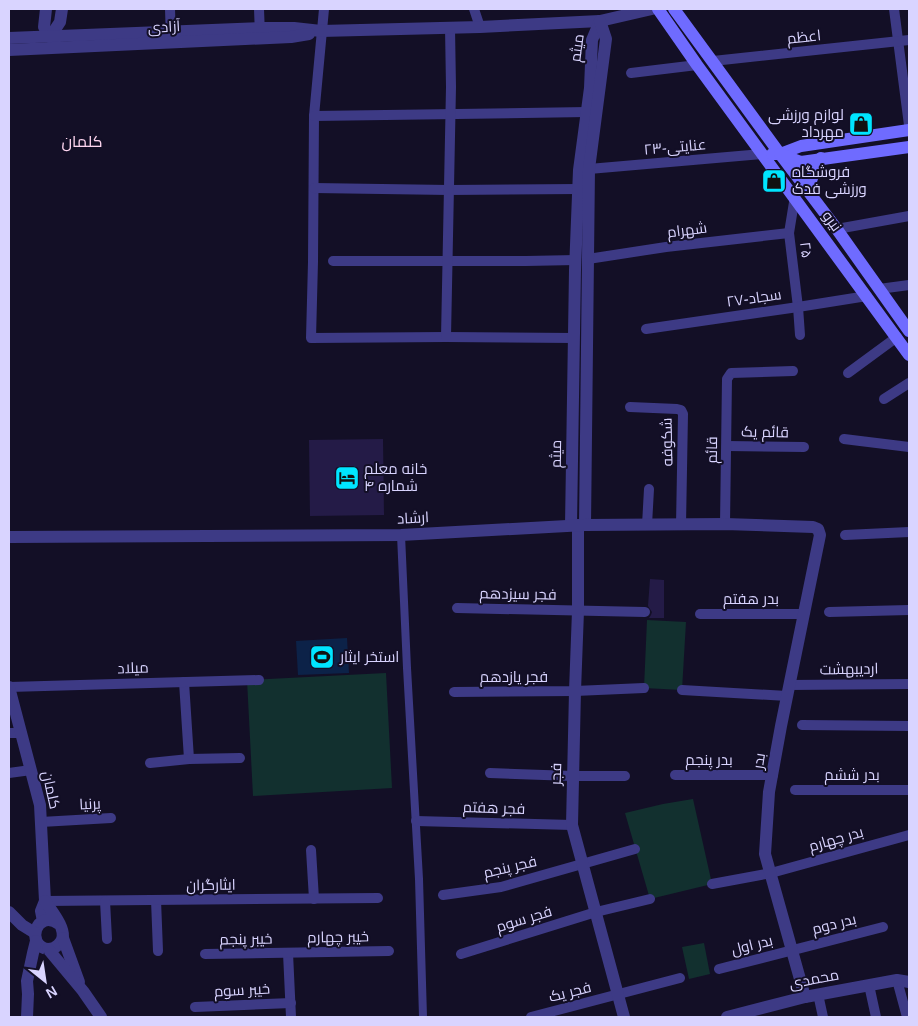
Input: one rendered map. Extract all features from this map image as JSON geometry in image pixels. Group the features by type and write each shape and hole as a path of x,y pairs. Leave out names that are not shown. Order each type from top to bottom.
{"main road":[{"name":"نیرو","path":"658,9 909,355"},
{"name":"نیرو","path":"674,9 837,229 909,331"},
{"path":"762,154 780,154 801,146 909,130"},
{"path":"801,146 796,153 801,162"},
{"path":"780,154 801,162 909,147"},
{"path":"808,190 821,158"}],"street":[{"path":"46,9 44,26 50,42"},
{"path":"50,42 60,22 62,9"},
{"path":"170,9 171,37"},
{"path":"259,9 260,33"},
{"path":"324,9 314,116 311,338 574,338"},
{"path":"474,9 480,27"},
{"name":"آزادی","path":"9,38 50,42 260,33 294,28 321,31 480,27 600,21 652,9"},
{"path":"894,9 909,125"},
{"name":"میثم","path":"578,525 585,509 579,170 590,88 592,40 600,21"},
{"name":"میثم","path":"578,525 572,510 574,338 590,169 606,39 600,21"},
{"path":"446,337 450,28"},
{"name":"اعظم","path":"713,62 909,40"},
{"name":"آزادی","path":"9,50 50,42"},
{"path":"631,74 697,65"},
{"path":"314,116 587,112"},
{"name":"۲۳-عنایتی","path":"590,169 762,154"},
{"path":"314,188 579,189"},
{"name":"۲۵","path":"795,196 789,233 800,336"},
{"path":"837,229 909,216"},
{"name":"شهرام","path":"332,261 582,259 789,233"},
{"path":"879,289 909,285"},
{"name":"۲۷-سجاد","path":"646,329 867,296"},
{"path":"848,373 897,337"},
{"name":"قائم","path":"725,524 728,376 731,374 793,371"},
{"path":"884,399 909,383"},
{"name":"شکوفه","path":"630,407 678,409 683,414 681,525"},
{"path":"844,439 909,448"},
{"name":"قائم یک","path":"727,446 804,447"},
{"path":"646,525 649,489"},
{"path":"572,510 575,514 578,514 585,509"},
{"name":"ارشاد","path":"9,537 401,535 578,525 725,524 813,526 818,530"},
{"name":"فجر","path":"578,525 578,611 572,825 624,1017"},
{"name":"بدر","path":"804,997 765,854 769,792 820,535 818,530"},
{"path":"845,535 909,532"},
{"path":"401,535 419,879 424,1017"},
{"name":"فجر سیزدهم","path":"458,608 645,612"},
{"path":"829,612 909,610"},
{"name":"بدر هفتم","path":"700,614 803,614"},
{"name":"میلاد","path":"9,687 259,680"},
{"path":"184,682 190,759"},
{"name":"اردیبهشت","path":"788,691 909,684"},
{"name":"کلمان","path":"9,687 15,733 31,770 40,805 41,822 45,901 41,912 41,936 32,953 27,981 27,1017"},
{"name":"فجر یازدهم","path":"454,692 575,691 644,688"},
{"path":"682,690 788,691"},
{"path":"802,725 909,726"},
{"path":"150,763 190,759 240,758"},
{"path":"9,772 31,770"},
{"path":"490,773 625,776"},
{"name":"بدر پنجم","path":"675,775 773,775"},
{"name":"بدر ششم","path":"795,790 909,790"},
{"name":"پرنیا","path":"41,822 112,818"},
{"name":"فجر هفتم","path":"416,821 572,825"},
{"name":"بدر چهارم","path":"712,884 771,873 909,834"},
{"name":"فجر پنجم","path":"443,895 501,887 635,849"},
{"path":"311,850 314,899"},
{"name":"ایثارگران","path":"45,901 378,898"},
{"name":"فجر سوم","path":"460,954 596,912 650,899"},
{"path":"156,900 158,951"},
{"name":"کلمان","path":"45,901 64,933 63,938 83,991"},
{"path":"105,901 107,939"},
{"path":"10,913 22,925 41,936 56,948 63,938"},
{"path":"41,936 52,920 59,924"},
{"name":"بدر دوم","path":"792,950 883,927"},
{"path":"41,936 101,1017"},
{"name":"بدر اول","path":"718,969 792,950"},
{"name":"خیبر چهارم","path":"288,953 389,951"},
{"path":"288,953 291,1017"},
{"name":"خیبر پنجم","path":"205,954 288,953"},
{"name":"فجر یک","path":"530,1017 617,996 680,978"},
{"path":"903,981 907,1017"},
{"name":"محمدی","path":"727,1017 754,1014 818,994 903,981"},
{"path":"869,985 876,1017"},
{"path":"818,994 823,1017"},
{"name":"خیبر سوم","path":"195,1007 291,1003"}],"green space":[{"path":"647,620 686,622 682,690 644,688"},
{"path":"386,673 392,788 253,796 247,680"},
{"path":"693,799 712,884 650,899 625,813"},
{"path":"704,943 710,974 689,979 682,947"}],"water":[{"name":"استخر ایثار","path":"347,638 349,673 298,675 296,641"}],"building":[{"name":"خانه معلم شماره ۴","path":"383,439 384,515 310,516 309,440"},
{"path":"650,579 664,580 664,618 649,618 652,612 648,606"}],"place":[{"name":"لوازم ورزشی مهرداد","path":"861,124"},
{"name":"فروشگاه ورزشی فدک","path":"774,181"},
{"name":"خانه معلم شماره ۴","path":"347,478"},
{"name":"استخر ایثار","path":"322,657"}],"district":[{"name":"کلمان","path":"82,141"}]}
